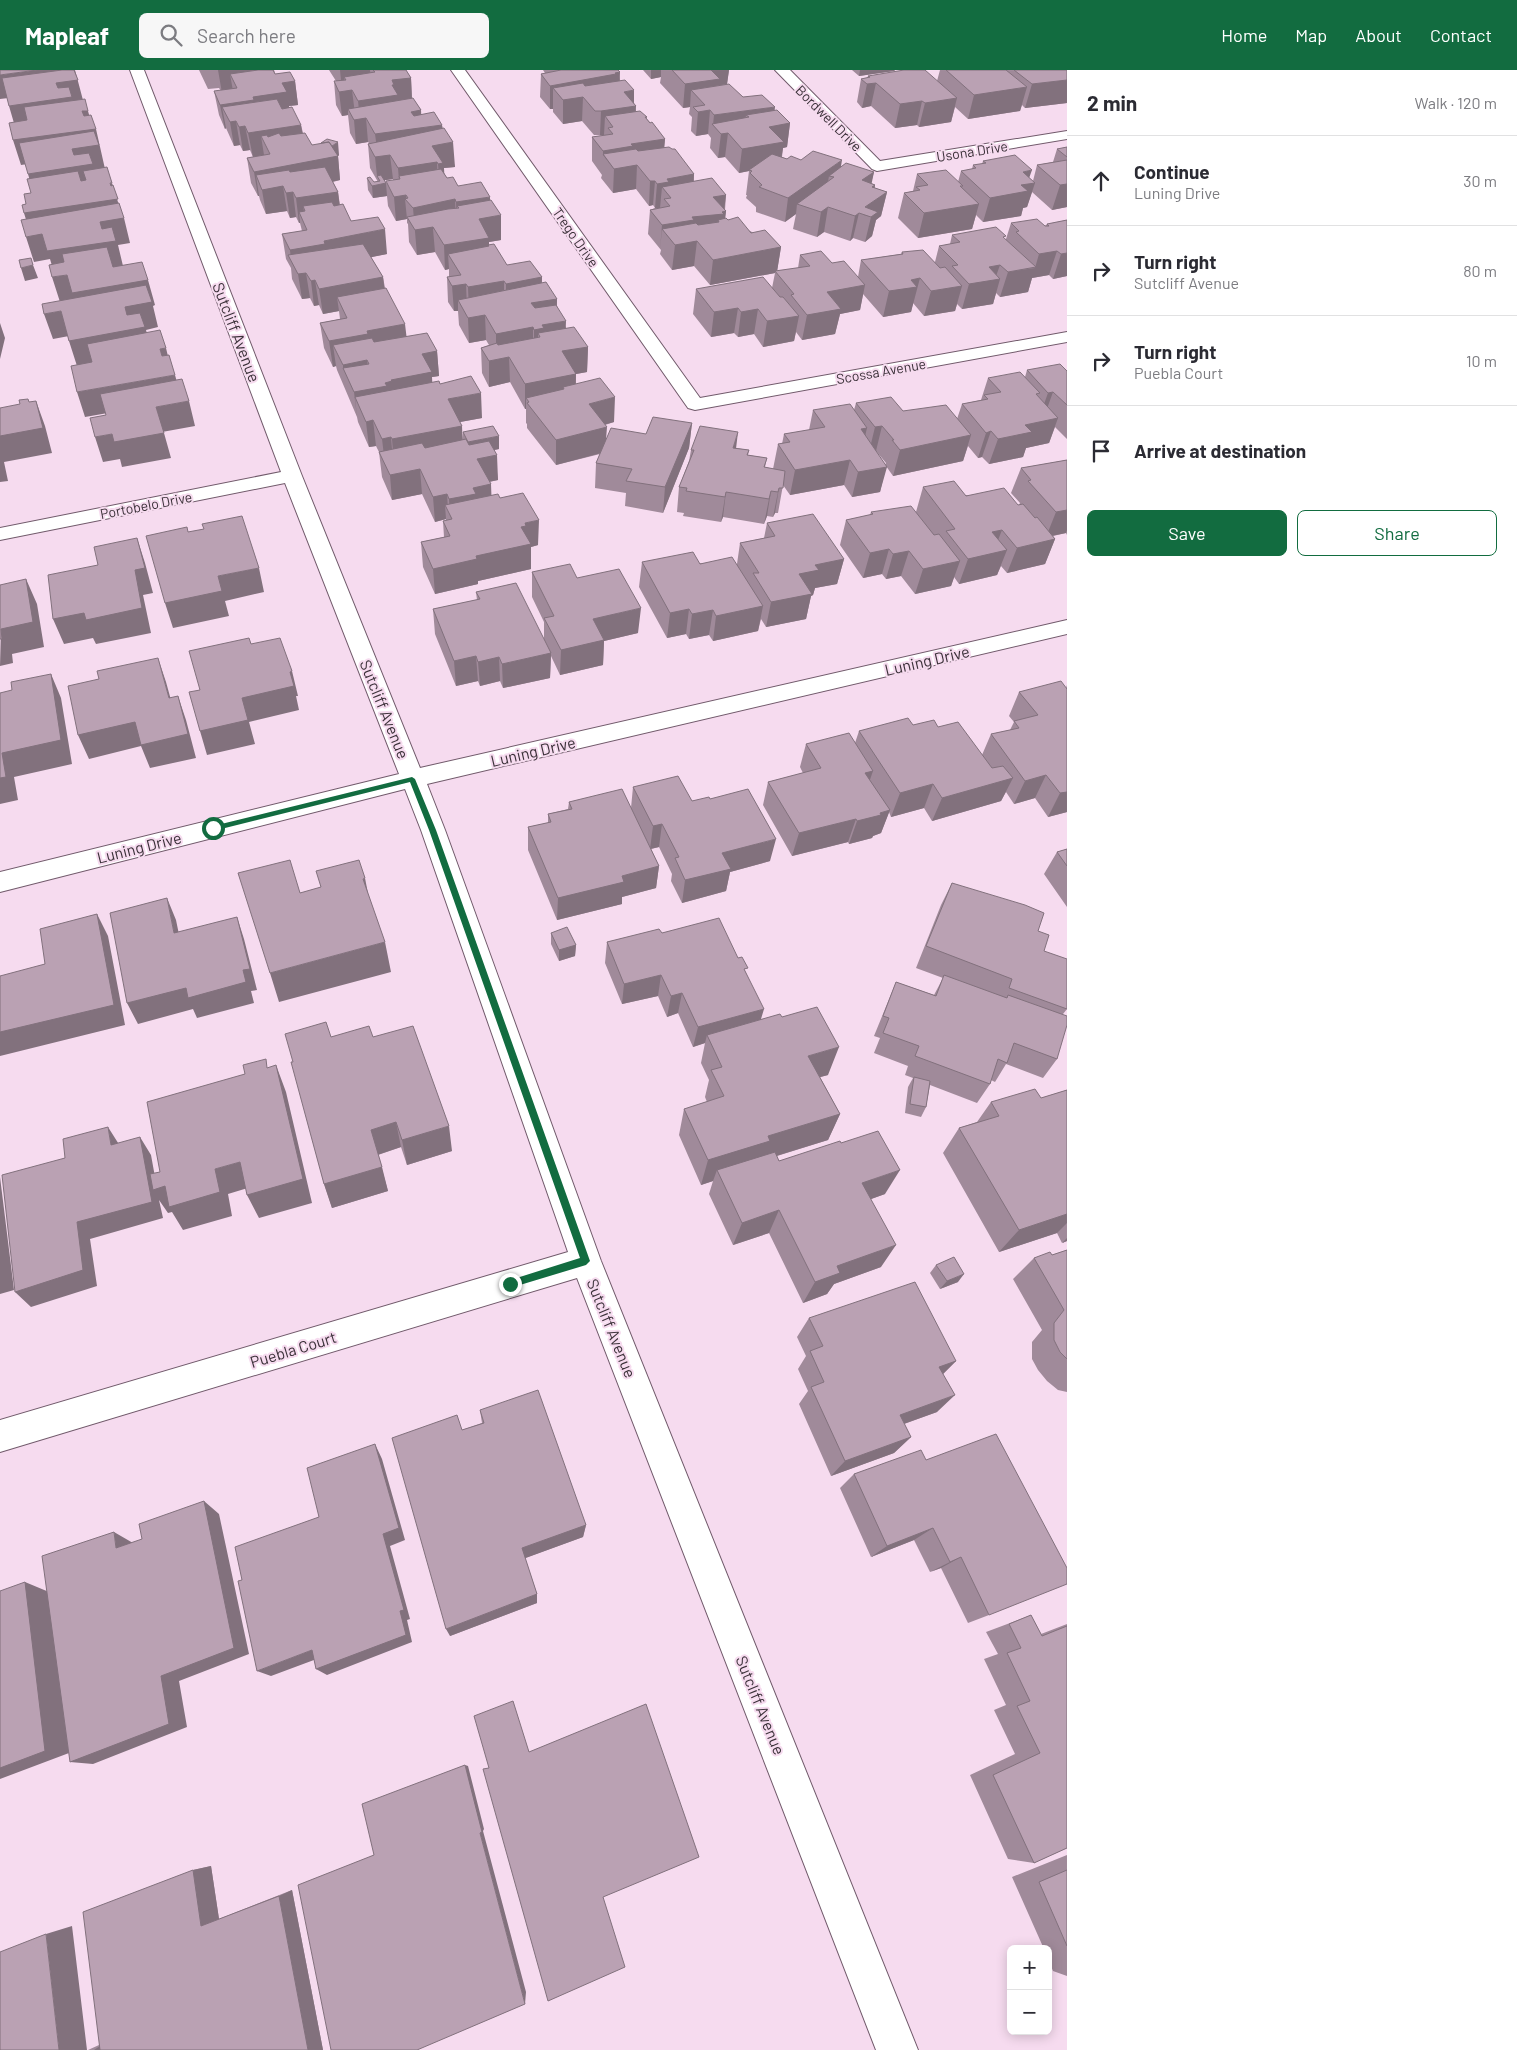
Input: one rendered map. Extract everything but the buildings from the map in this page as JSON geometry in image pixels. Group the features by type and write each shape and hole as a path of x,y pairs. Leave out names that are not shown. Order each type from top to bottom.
{"street":[{"name":"Sutcliff Avenue","path":"137,70 292,476 433,830 586,1261 897,2050"},
{"name":"Trego Drive","path":"458,70 694,404"},
{"name":"Bordwell Drive","path":"782,70 877,166"},
{"name":"Usona Drive","path":"877,166 1067,135"},
{"name":"Scossa Avenue","path":"694,404 1067,337"},
{"name":"Portobelo Drive","path":"0,534 292,476"},
{"name":"Luning Drive","path":"0,882 412,779 1067,627"},
{"name":"Puebla Court","path":"0,1436 586,1261"}],"route":[{"path":"213,828 412,779 433,830 586,1261 510,1284"}]}
